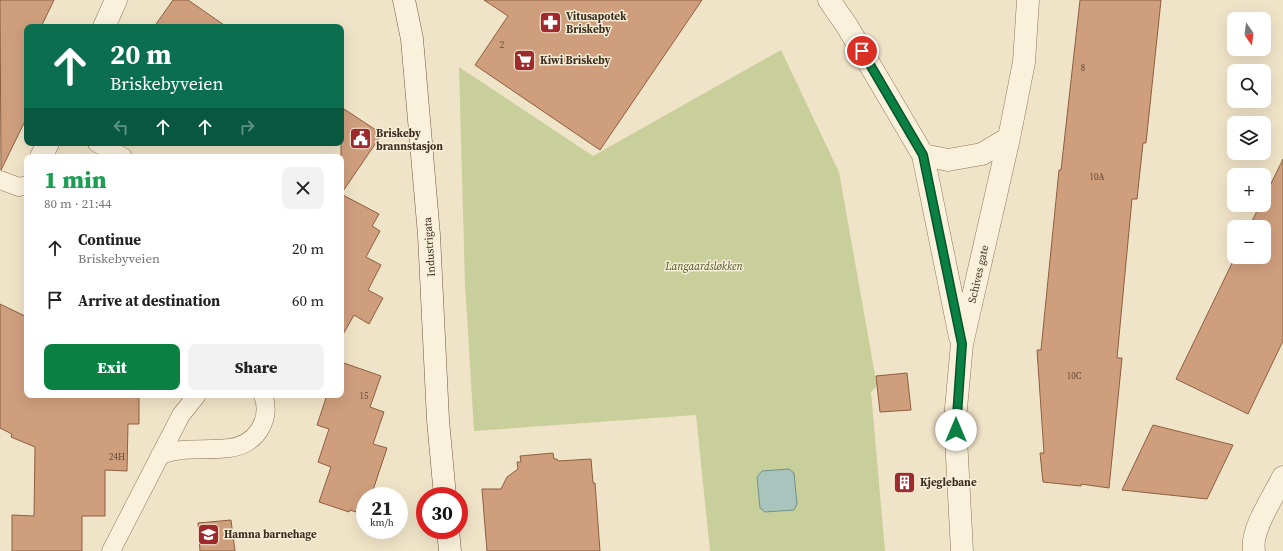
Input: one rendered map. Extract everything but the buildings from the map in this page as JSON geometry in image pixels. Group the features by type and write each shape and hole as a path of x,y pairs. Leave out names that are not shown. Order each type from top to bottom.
{"street":[{"path":"105,24 116,0"},
{"name":"Industrigata","path":"404,0 412,39 428,227 438,420 444,487"},
{"path":"829,0 847,26 923,155 962,344"},
{"name":"Schives gate","path":"962,551 955,419 962,344 1009,138 1024,62 1028,0"},
{"path":"923,155 948,160 982,154 1009,138"},
{"path":"1254,551 1253,541 1257,530 1283,478"},
{"path":"449,539 450,551"}],"lane":[{"path":"103,146 117,154"},
{"path":"0,180 19,187 24,186"},
{"path":"111,551 181,415 195,398"},
{"path":"160,455 186,448 229,448 241,445 260,431 265,420 266,408 264,398"}],"green space":[{"name":"Langaardsløkken","path":"781,50 839,172 877,386 871,392 885,551 710,551 696,415 474,431 465,285 459,67 593,156"}],"water":[{"path":"789,469 794,473 797,504 794,510 765,512 760,508 757,477 762,471"}],"place":[{"name":"Vitusapotek Briskeby","path":"550,22"},
{"name":"Kiwi Briskeby","path":"524,60"},
{"name":"Briskeby brannstasjon","path":"360,139"},
{"name":"Kjeglebane","path":"904,482"},
{"name":"Hamna barnehage","path":"209,534"}],"route":[{"path":"862,51 923,155 962,344 955,419 956,430"}]}
